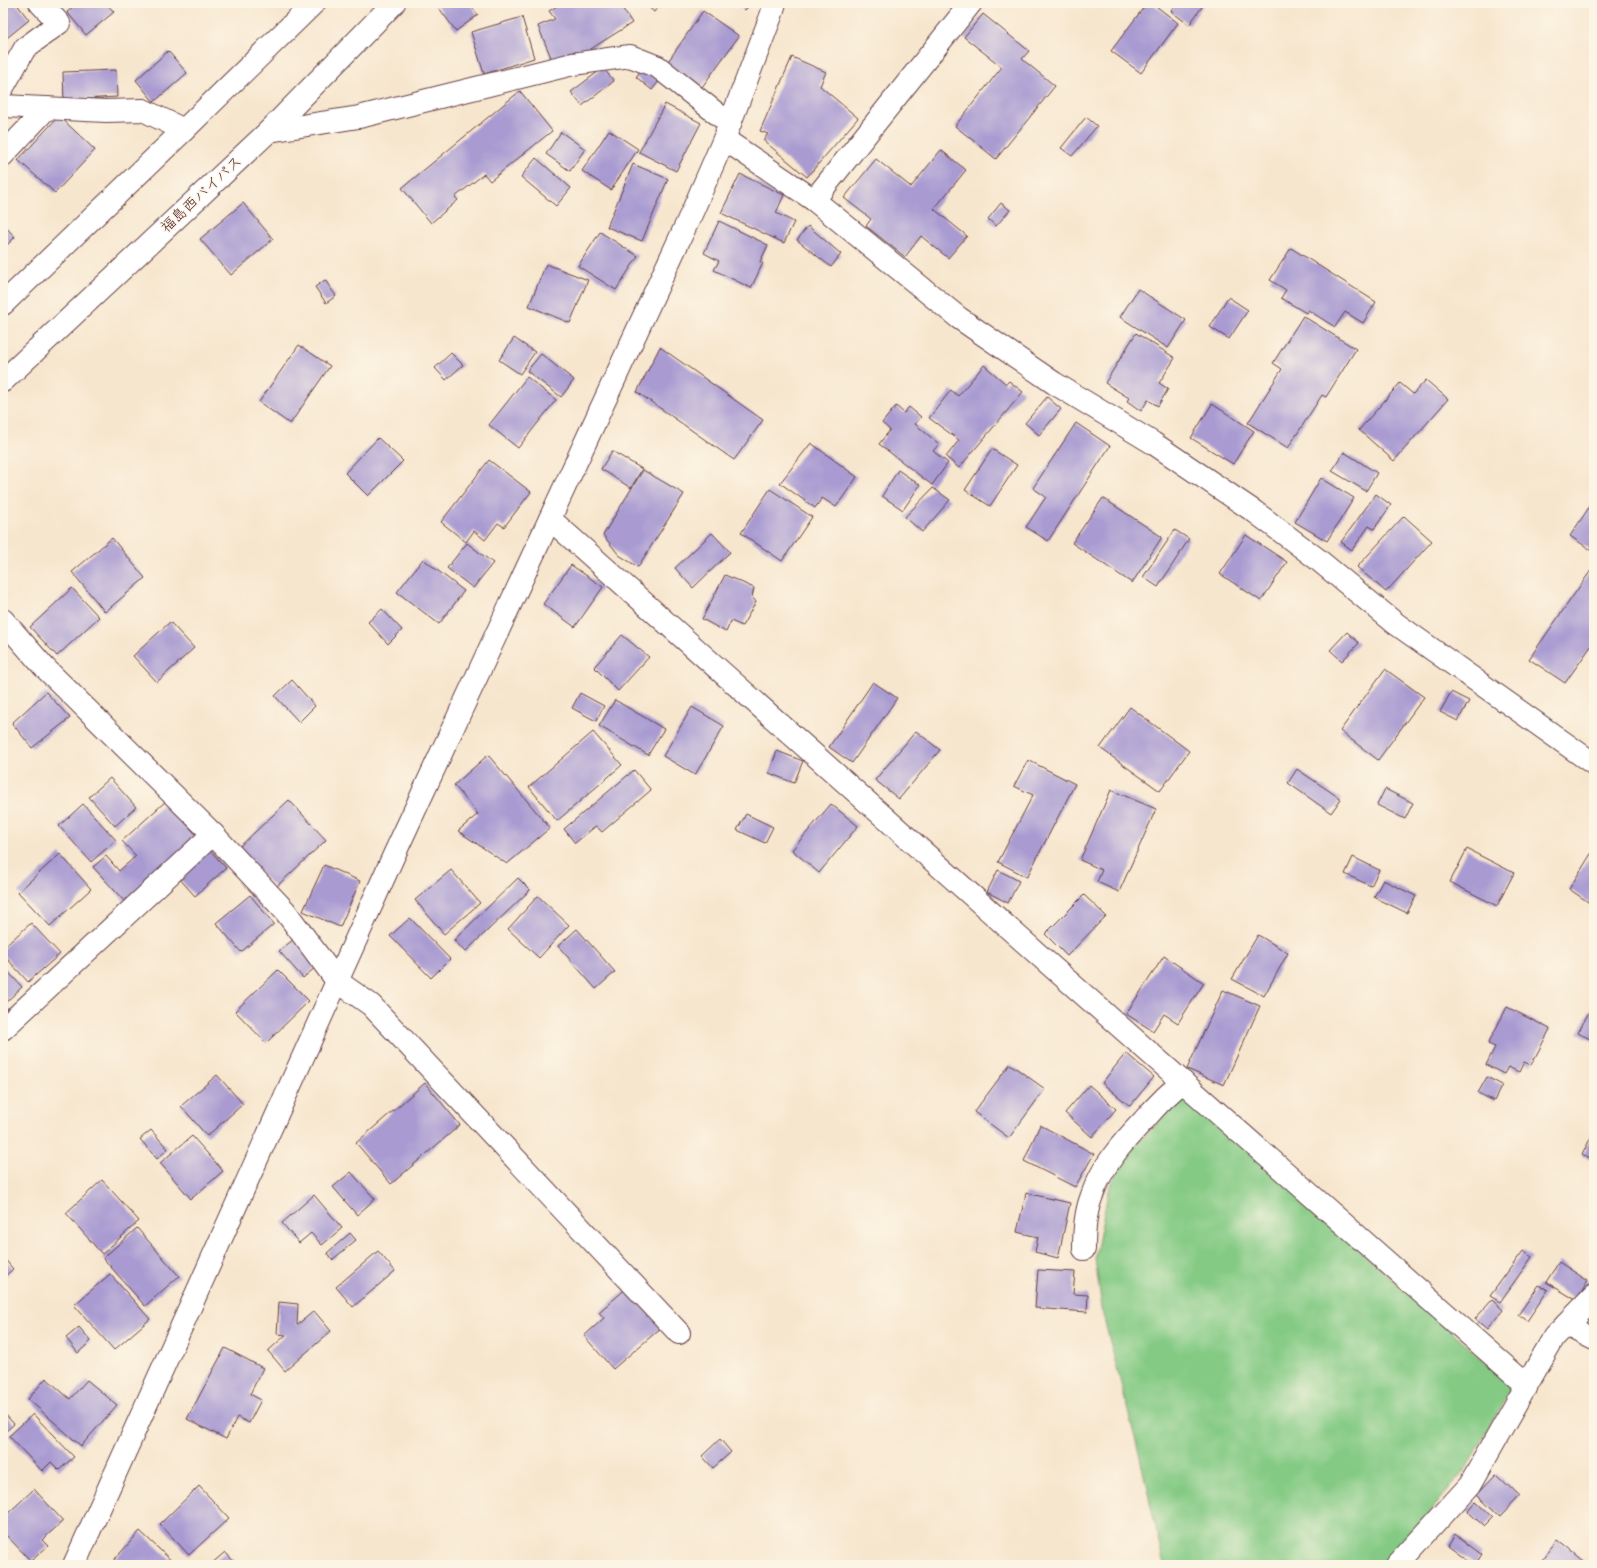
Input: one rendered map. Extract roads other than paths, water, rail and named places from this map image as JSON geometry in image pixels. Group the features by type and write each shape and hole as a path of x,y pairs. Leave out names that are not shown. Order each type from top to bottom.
{"main road":[{"path":"6,73 25,48 59,24 40,3"},
{"path":"3,304 314,3"},
{"name":"福島西バイパス","path":"3,381 269,130 394,3"},
{"path":"74,1565 337,981 727,131 771,16 774,3"},
{"path":"814,200 971,3"},
{"path":"269,130 359,117 573,64 630,56 658,67 727,131 959,318 1054,383 1153,443 1255,512 1316,558 1395,623 1594,764"},
{"path":"3,106 106,111 143,110 184,130"},
{"path":"3,155 47,108"},
{"path":"550,519 1183,1082 1522,1381 1526,1388"},
{"path":"3,620 44,667 213,834 285,911 337,981 371,1005 679,1333"},
{"path":"3,1029 213,834"},
{"path":"1084,1249 1084,1226 1090,1198 1100,1177 1117,1150 1169,1093 1183,1082"},
{"path":"1397,1565 1470,1485 1554,1338 1594,1296"},
{"path":"1566,1325 1594,1339"}]}
